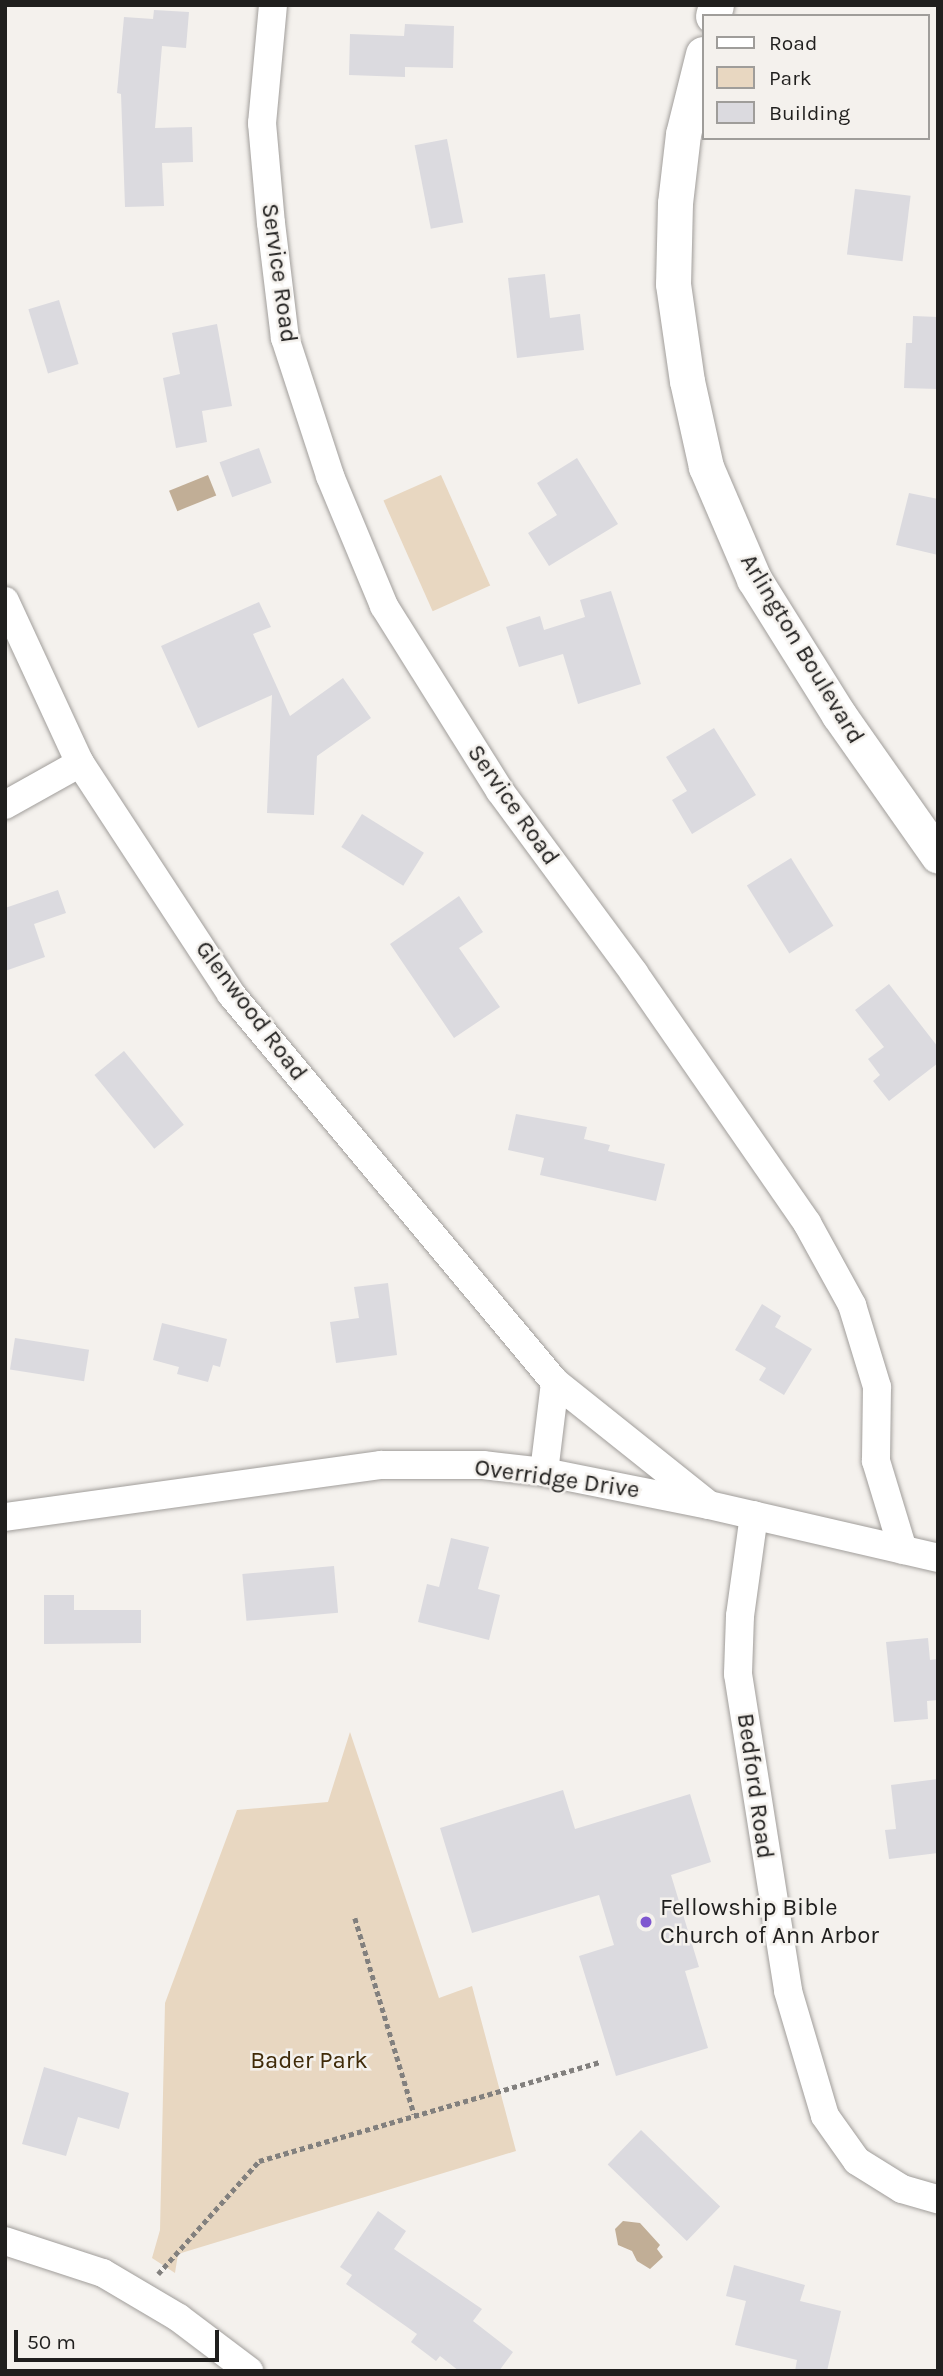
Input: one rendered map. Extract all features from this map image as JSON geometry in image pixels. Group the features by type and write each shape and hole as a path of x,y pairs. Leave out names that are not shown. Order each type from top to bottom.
{"street":[{"name":"Service Road","path":"273,5 262,122 271,223 285,338 330,476 384,606 500,791 634,973 807,1223 852,1305 877,1387 876,1461 903,1550"},
{"name":"Arlington Boulevard","path":"702,58 684,134 675,203 673,284 687,381 706,467 754,579 839,715 938,856"},
{"name":"Glenwood Road","path":"5,601 80,763 232,994 555,1382 709,1504"},
{"path":"5,805 80,763"},
{"path":"544,1472 555,1382"},
{"name":"Overridge Drive","path":"5,1517 381,1465 483,1465 544,1472 709,1504 938,1558"},
{"name":"Bedford Road","path":"754,1515 740,1616 738,1674 788,1991 825,2116 857,2161 902,2189 938,2199"},
{"path":"5,2241 79,2263 140,2294 179,2318 249,2371"}],"path":[{"path":"355,1918 414,2114"},
{"path":"140,2294 259,2161 599,2062"}],"green space":[{"path":"441,475 490,586 433,611 383,501"},
{"name":"Bader Park","path":"350,1732 439,1998 472,1986 516,2151 178,2254 175,2273 152,2258 160,2230 165,2003 237,1810 328,1802"}],"shaded area":[{"path":"208,475 216,495 177,511 169,491"},
{"path":"623,2221 640,2223 660,2245 657,2249 663,2257 650,2269 637,2261 632,2251 618,2245 615,2229"}],"building":[{"path":"154,10 189,12 186,48 162,46 155,128 192,127 193,162 162,163 164,206 125,207 121,94 117,93 124,17 153,19"},
{"path":"405,24 454,26 453,68 405,67 405,77 349,75 350,34 404,36"},
{"path":"447,139 463,222 431,229 415,145"},
{"path":"855,189 911,196 903,261 847,255"},
{"path":"545,274 550,318 580,314 584,350 517,358 508,278"},
{"path":"59,300 79,364 48,373 28,309"},
{"path":"913,316 938,317 938,389 904,388 906,343 912,343"},
{"path":"217,324 232,406 202,411 207,442 176,448 163,378 180,374 172,333"},
{"path":"259,448 272,483 232,497 220,462"},
{"path":"577,458 618,524 549,566 528,533 557,515 537,483"},
{"path":"909,493 938,499 938,555 896,545"},
{"path":"611,591 641,684 578,704 563,654 519,667 506,627 540,616 544,630 585,617 580,600"},
{"path":"259,602 271,627 253,634 290,716 343,678 371,718 317,756 314,815 267,813 272,695 198,728 161,646"},
{"path":"714,728 756,795 692,834 672,800 687,791 666,757"},
{"path":"362,814 424,853 403,886 341,847"},
{"path":"791,858 833,926 789,953 747,886"},
{"path":"58,890 66,913 34,924 45,957 5,971 5,908"},
{"path":"459,896 483,932 459,948 500,1007 454,1038 390,944"},
{"path":"889,984 938,1047 938,1063 889,1101 873,1081 880,1075 868,1059 884,1047 855,1010"},
{"path":"124,1051 184,1125 154,1149 94,1075"},
{"path":"516,1114 587,1127 584,1139 610,1145 608,1151 665,1164 656,1201 540,1175 544,1158 508,1150"},
{"path":"388,1283 397,1355 336,1363 330,1322 359,1318 354,1287"},
{"path":"762,1304 781,1316 775,1327 812,1349 784,1395 759,1380 766,1368 735,1350"},
{"path":"162,1323 227,1339 220,1367 213,1365 208,1382 177,1374 179,1367 153,1360"},
{"path":"15,1338 89,1350 84,1381 10,1370"},
{"path":"451,1538 489,1547 478,1589 500,1595 489,1640 418,1622 427,1584 439,1587"},
{"path":"334,1566 338,1613 246,1621 242,1574"},
{"path":"44,1595 74,1595 74,1610 141,1610 141,1643 44,1644"},
{"path":"928,1638 930,1660 938,1659 938,1700 927,1701 928,1719 894,1722 886,1642"},
{"path":"938,1779 938,1853 889,1859 885,1830 896,1829 891,1785"},
{"name":"Fellowship Bible Church of Ann Arbor","path":"563,1790 575,1829 690,1794 711,1862 671,1875 699,1967 685,1971 708,2048 616,2076 579,1956 614,1945 599,1895 472,1933 440,1828"},
{"path":"44,2067 129,2093 119,2129 78,2117 66,2156 22,2144"},
{"path":"641,2130 720,2206 687,2241 608,2165"},
{"path":"378,2211 406,2231 394,2249 482,2309 473,2321 513,2352 499,2371 459,2371 440,2356 436,2361 411,2342 417,2334 346,2284 352,2275 340,2267"},
{"path":"734,2265 805,2285 800,2301 841,2311 827,2371 795,2371 797,2360 735,2345 746,2301 726,2296"}],"place":[{"name":"Fellowship Bible Church of Ann Arbor","path":"646,1922"}]}
